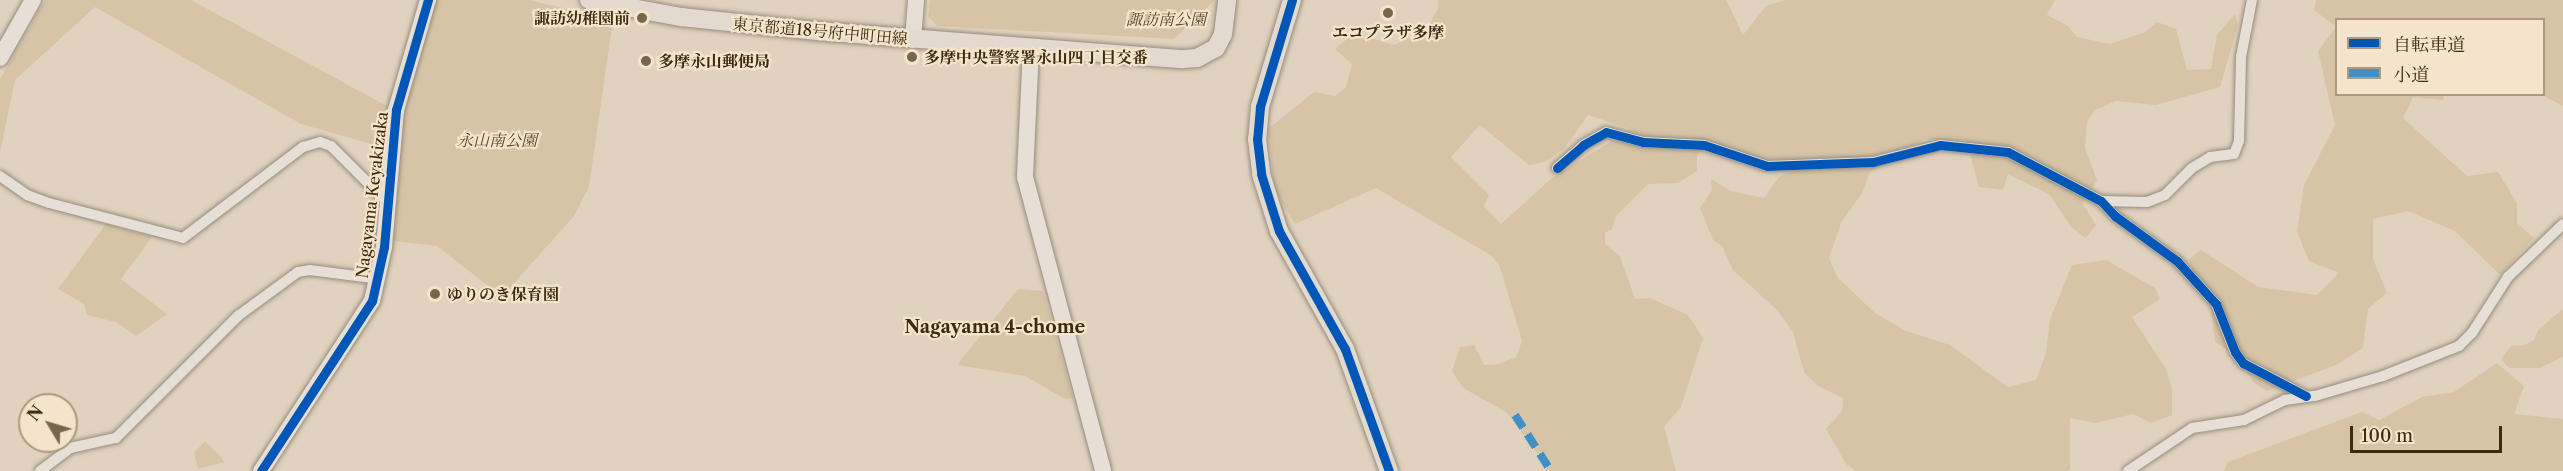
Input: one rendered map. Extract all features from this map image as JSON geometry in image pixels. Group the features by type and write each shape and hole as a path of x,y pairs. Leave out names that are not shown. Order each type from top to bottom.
{"main road":[{"name":"東京都道18号府中町田線","path":"589,0 681,17 913,40 1197,58 1216,48 1222,34 1227,0"},
{"path":"1292,0 1260,106 1257,139 1261,174 1279,231 1314,289 1348,357 1389,471"}],"street":[{"path":"0,58 33,0"},
{"name":"Nagayama Keyakizaka","path":"261,471 364,316 379,279 396,110 428,0"},
{"path":"913,40 916,0"},
{"path":"2101,201 2147,202 2165,195 2192,168 2210,157 2234,154 2239,141 2242,46 2252,0"},
{"path":"1030,48 1023,162 1026,183 1103,471"},
{"path":"1557,168 1583,145 1606,132 1643,142 1704,145 1767,166 1822,161 1853,165 1915,149 1961,145 2008,152 2101,201 2115,216 2195,276 2216,304 2235,352 2243,363 2306,396"},
{"path":"0,176 27,195 49,203 183,238 303,147 320,142 331,146 387,202"},
{"path":"2128,471 2192,428 2244,420 2285,400 2383,376 2458,346 2472,333 2508,277 2563,224"},
{"path":"40,471 70,448 116,438 238,316 298,272 310,270 379,279"}],"green space":[{"path":"45,0 191,0 387,106 382,147 301,124 95,7 15,80 0,152 0,79"},
{"name":"永山南公園","path":"434,0 529,0 613,20 589,187 574,216 508,290 496,292 437,246 387,240 399,131"},
{"name":"諏訪南公園","path":"930,0 1215,0 1174,39 937,26 928,16"},
{"path":"1438,0 1726,0 1743,35 1766,6 1785,0 2055,0 2047,15 2068,26 2077,37 2110,44 2145,32 2157,22 2176,29 2187,70 2211,69 2217,35 2235,14 2238,25 2220,87 2156,105 2116,101 2095,110 2087,122 2085,148 2097,180 2082,203 2096,225 2086,238 2071,227 2049,194 2008,174 2003,190 1979,187 1966,140 1924,139 1870,172 1862,193 1841,223 1829,258 1838,278 1875,313 1906,331 1950,345 2008,387 2036,380 2046,353 2050,319 2072,265 2106,260 2155,288 2160,299 2132,317 2166,369 2172,388 2172,415 2151,423 2133,414 2095,423 2070,418 2070,470 2067,471 1856,471 1846,464 1826,429 1842,411 1843,398 1818,386 1804,372 1793,332 1778,311 1733,270 1722,246 1713,240 1700,208 1712,190 1711,179 1731,191 1764,198 1779,177 1793,170 1792,159 1755,161 1708,141 1697,156 1697,171 1678,183 1648,184 1616,216 1612,229 1605,233 1605,244 1620,256 1635,299 1650,298 1688,315 1703,338 1681,407 1664,427 1676,471 1546,471 1544,462 1506,412 1463,388 1452,371 1460,347 1474,345 1484,365 1499,364 1516,357 1522,341 1500,267 1492,256 1376,188 1295,224 1275,191 1268,129 1314,92 1335,96 1346,87 1352,64 1335,49 1354,33 1394,45 1425,31 1438,9","holes":["1588,115 1631,129 1552,178 1501,224 1484,206 1489,195 1451,157 1480,125 1529,165 1544,162 1564,149"]},
{"path":"2316,0 2563,0 2563,106 2544,96 2545,18 2335,18 2335,26 2314,10"},
{"path":"2335,28 2335,96 2444,96 2443,100 2413,97 2403,118 2467,176 2498,172 2517,203 2517,223 2534,238 2500,275 2455,231 2408,211 2373,219 2373,259 2387,293 2368,309 2363,348 2336,365 2267,391 2253,382 2240,358 2215,342 2210,305 2188,260 2201,250 2258,287 2317,295 2339,273 2309,261 2297,232 2304,185 2335,125 2318,51"},
{"path":"106,224 152,237 121,279 167,314 136,336 116,322 87,315 84,304 58,289"},
{"path":"1018,289 1043,291 1073,398 1065,399 1025,376 957,365"},
{"path":"2563,309 2563,357 2540,368 2509,368 2501,359 2511,346 2525,345 2534,340 2538,330"},
{"path":"2497,363 2524,386 2514,414 2563,419 2563,471 2224,471 2228,462 2362,412 2379,420 2422,397 2454,392"},
{"path":"205,441 224,462 198,469 194,453"}],"marked path":[{"path":"1515,415 1551,471"}],"cycle path":[{"path":"261,471 372,301 384,247 396,110 428,0"},
{"path":"1292,0 1260,107 1257,139 1261,174 1279,231 1345,349 1389,471"},
{"path":"1557,168 1583,145 1606,132 1643,142 1704,145 1767,166 1873,162 1940,145 2008,152 2101,201 2115,216 2177,261 2216,304 2235,352 2243,363 2306,396"}],"place":[{"name":"エコプラザ多摩","path":"1388,13"},
{"name":"諏訪幼稚園前","path":"642,18"},
{"name":"多摩中央警察署永山四丁目交番","path":"912,57"},
{"name":"多摩永山郵便局","path":"646,61"},
{"name":"ゆりのき保育園","path":"435,294"}],"district":[{"name":"Nagayama 4-chome","path":"995,327"}]}
